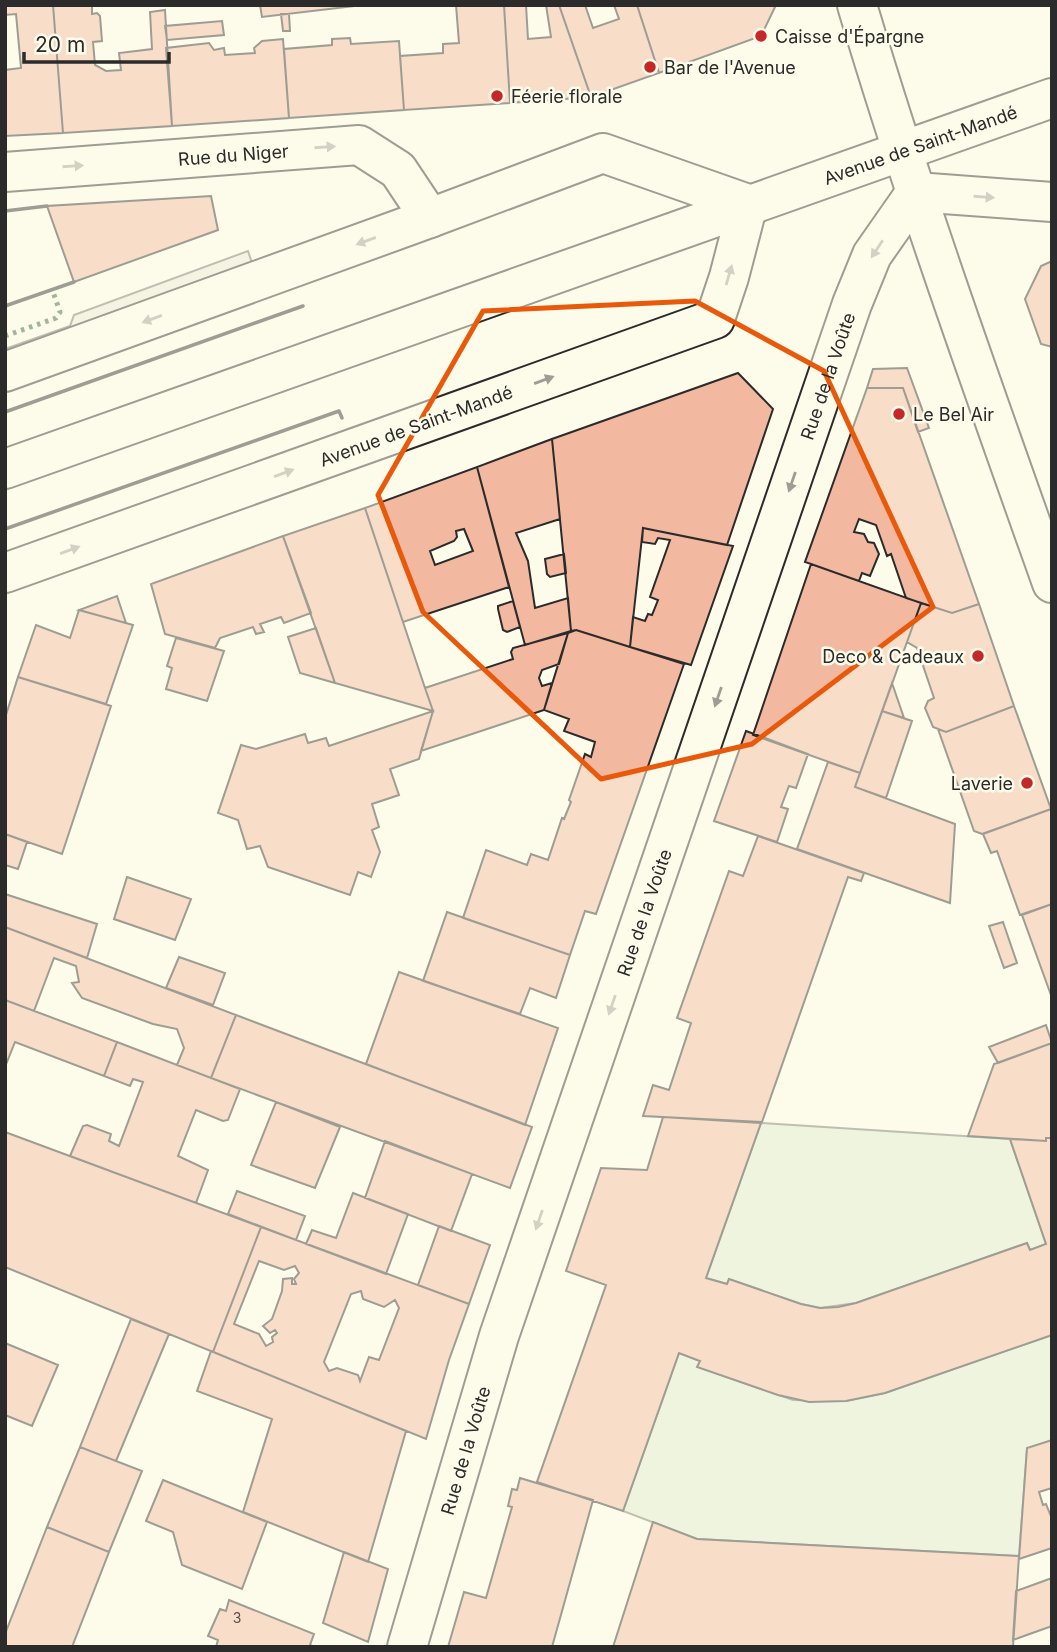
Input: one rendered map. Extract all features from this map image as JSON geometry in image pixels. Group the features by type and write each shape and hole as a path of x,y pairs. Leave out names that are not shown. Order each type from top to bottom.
{"street":[{"path":"858,5 902,151 1052,583"},
{"name":"Avenue de Saint-Mandé","path":"5,469 1052,98"},
{"name":"Rue du Niger","path":"5,172 359,145 398,170 430,218"},
{"path":"5,372 603,153 748,204"},
{"path":"916,192 1052,201"},
{"name":"Rue de la Voûte","path":"407,1647 499,1336 852,304 872,256 916,192"},
{"name":"Avenue de Saint-Mandé","path":"5,573 715,319 748,204"}],"highlighted area":[{"path":"695,301 824,371 933,607 752,744 601,779 423,612 378,495 483,311"}],"green space":[{"path":"761,1123 1010,1139 1046,1244 1030,1250 1027,1243 856,1303 820,1308 729,1279 727,1284 706,1278"},
{"path":"1052,1335 1052,1440 1027,1449 1019,1556 697,1539 623,1511 679,1353 700,1361 698,1367 793,1400 846,1401 885,1393"}],"shaded area":[{"path":"248,251 252,263 88,321 76,336 5,361 5,349 70,326 74,315"}],"building":[{"path":"5,5 53,5 63,133 5,136 5,70 21,68 16,14 5,15"},
{"path":"53,5 92,5 92,14 97,13 100,16 102,41 93,42 95,65 106,71 121,70 119,53 152,49 150,12 165,10 172,126 63,133"},
{"path":"260,5 363,5 262,17"},
{"path":"456,5 504,5 510,103 404,110 400,56 443,53 443,44 459,43"},
{"path":"504,5 526,5 528,39 551,37 546,5 559,5 591,97 510,103"},
{"path":"559,5 585,5 593,28 619,19 614,5 637,5 659,73 591,97"},
{"path":"637,5 776,5 761,36 659,73"},
{"path":"281,14 289,14 290,31 283,31"},
{"path":"222,21 224,35 167,40 165,26"},
{"path":"350,38 351,44 399,41 404,110 289,118 284,49 332,45 332,39"},
{"path":"283,39 289,118 172,126 166,48 209,43 214,50 224,48 225,55 255,53 254,48 262,41"},
{"path":"211,196 218,230 74,282 47,206"},
{"path":"1052,261 1052,347 1041,344 1025,299 1041,266"},
{"path":"907,368 929,428 918,432 903,388 867,388 873,369"},
{"path":"738,373 773,409 727,545 643,528 630,647 576,630 571,631 552,439"},
{"path":"867,388 903,388 979,604 952,613 906,598 891,554 887,556 876,525 859,519 854,532 864,534 868,542 874,543 879,554 870,576 862,573 859,581 805,562"},
{"path":"552,439 560,519 516,533 528,561 535,608 568,598 571,631 525,645 477,467"},
{"path":"477,467 509,587 403,622 365,508","holes":["464,529 473,551 435,565 430,551 454,541 457,537 456,531"]},
{"path":"365,508 433,711 335,683 283,536"},
{"path":"643,528 733,546 691,665 630,647 633,617 645,621 648,614 652,615 658,600 650,597 670,540 658,538 655,544 642,542"},
{"path":"283,536 311,613 284,623 281,617 260,624 264,632 256,634 253,627 220,638 215,648 165,634 151,584"},
{"path":"564,554 566,573 550,577 545,559"},
{"path":"811,564 921,603 860,773 753,735"},
{"path":"117,596 126,623 79,610"},
{"path":"513,601 520,627 507,632 503,630 498,606"},
{"path":"921,603 952,613 979,604 1014,706 946,732 933,727 925,708 928,701 934,698 917,648 907,642"},
{"path":"79,610 133,625 106,704 18,677 36,625 70,638"},
{"path":"316,628 335,683 300,673 288,637"},
{"path":"576,630 684,664 596,914 585,911 570,955 463,918 486,850 527,865 531,854 548,860 562,818 564,819 571,802 569,800 585,754 591,757 595,742 564,731 569,719 544,710 568,633"},
{"path":"568,633 559,664 542,670 539,678 542,686 552,683 544,710 421,751 433,711 425,688 513,659 513,648"},
{"path":"176,638 224,651 207,701 166,689 172,668 167,666"},
{"path":"18,677 111,706 62,854 5,834 5,718"},
{"path":"892,683 904,718 882,711"},
{"path":"1014,706 1051,809 982,834 974,831 938,729 946,732"},
{"path":"433,711 419,759 390,769 399,795 372,804 379,827 372,830 380,852 371,877 358,872 350,895 268,867 260,846 247,849 238,820 218,813 241,745 256,749 305,734 308,743 326,738 329,746"},
{"path":"882,711 912,721 886,798 855,787"},
{"path":"746,731 808,754 796,788 789,786 781,807 788,809 777,842 714,821"},
{"path":"828,762 860,773 855,787 955,824 950,903 797,849"},
{"path":"1051,809 1052,904 1020,915 997,851 991,853 983,834"},
{"path":"5,834 27,842 18,869 5,865"},
{"path":"758,836 864,873 861,881 848,877 762,1122 643,1116 653,1085 669,1090 691,1023 677,1018 729,871 743,876"},
{"path":"127,877 191,899 175,940 114,919"},
{"path":"5,894 97,924 87,958 5,927"},
{"path":"1052,904 1052,998 1022,915"},
{"path":"447,912 570,955 556,998 530,988 520,1014 423,981"},
{"path":"1003,922 1017,963 1004,968 989,926"},
{"path":"5,927 236,1015 211,1078 177,1065 184,1048 177,1029 153,1024 82,998 72,983 79,982 76,966 54,958 34,1011 5,1000"},
{"path":"179,957 225,973 213,1005 166,988"},
{"path":"399,972 558,1028 525,1125 366,1064"},
{"path":"5,1000 117,1042 104,1076 15,1042 5,1067"},
{"path":"236,1015 532,1127 510,1188 211,1078"},
{"path":"1046,1025 1052,1043 998,1063 989,1047"},
{"path":"117,1042 240,1089 228,1120 223,1121 196,1110 178,1156 208,1170 196,1203 70,1156 83,1126 87,1125 111,1134 109,1141 119,1146 143,1082 133,1079 130,1086 104,1076"},
{"path":"1052,1043 1052,1138 1046,1138 1046,1141 968,1136 994,1064"},
{"path":"276,1102 340,1127 315,1188 251,1165"},
{"path":"663,1117 761,1123 706,1278 727,1284 729,1279 820,1308 856,1303 1027,1243 1030,1250 1046,1244 1010,1139 1046,1141 1046,1138 1052,1138 1052,1335 885,1393 846,1401 809,1402 778,1395 697,1367 700,1361 679,1353 623,1511 537,1482 606,1285 566,1271 601,1168 647,1170"},
{"path":"5,1132 261,1227 213,1352 5,1267"},
{"path":"385,1141 472,1174 451,1231 365,1198"},
{"path":"237,1191 305,1216 296,1240 228,1214"},
{"path":"353,1193 408,1214 386,1274 306,1244 312,1230 336,1238"},
{"path":"439,1226 490,1245 469,1304 418,1285"},
{"path":"261,1227 469,1304 426,1439 213,1352","holes":["259,1261 284,1270 295,1266 299,1273 294,1279 296,1284 292,1284 292,1278 283,1279 282,1291 272,1319 263,1326 270,1333 275,1330 277,1333 272,1337 273,1342 266,1346 259,1334 234,1324","361,1291 363,1299 384,1307 395,1300 399,1308 379,1360 369,1357 360,1381 358,1375 337,1368 329,1371 324,1362 351,1294"]},
{"path":"131,1319 169,1334 116,1461 80,1447"},
{"path":"5,1343 58,1365 32,1426 5,1415"},
{"path":"211,1351 406,1431 368,1562 243,1512 272,1419 197,1391"},
{"path":"1052,1440 1052,1488 1039,1492 1052,1519 1052,1548 1019,1559 1027,1448"},
{"path":"80,1447 142,1471 109,1552 47,1527"},
{"path":"520,1478 593,1500 552,1647 448,1647 464,1592 486,1598 512,1507 508,1506 512,1489 517,1490"},
{"path":"163,1480 267,1522 242,1589 182,1565 173,1532 146,1521"},
{"path":"653,1522 697,1539 1019,1556 1013,1647 613,1647"},
{"path":"47,1527 109,1552 72,1647 5,1647 5,1634"},
{"path":"344,1552 388,1569 368,1642 323,1623"},
{"path":"1052,1578 1052,1626 1013,1640 1016,1591"},
{"path":"229,1600 314,1634 310,1645 315,1647 216,1647 218,1640 208,1636 220,1609 226,1611"}],"hedge":[{"path":"5,336 56,318 60,312 52,289"}],"wall":[{"path":"5,211 47,206"},
{"path":"5,306 74,282"},
{"path":"5,412 303,306"},
{"path":"5,529 339,411 342,418"}],"place":[{"name":"Caisse d'Épargne","path":"761,36"},
{"name":"Bar de l'Avenue","path":"650,67"},
{"name":"Féerie florale","path":"497,96"},
{"name":"Le Bel Air","path":"899,414"},
{"name":"Deco & Cadeaux","path":"978,656"},
{"name":"Laverie","path":"1027,783"}]}
